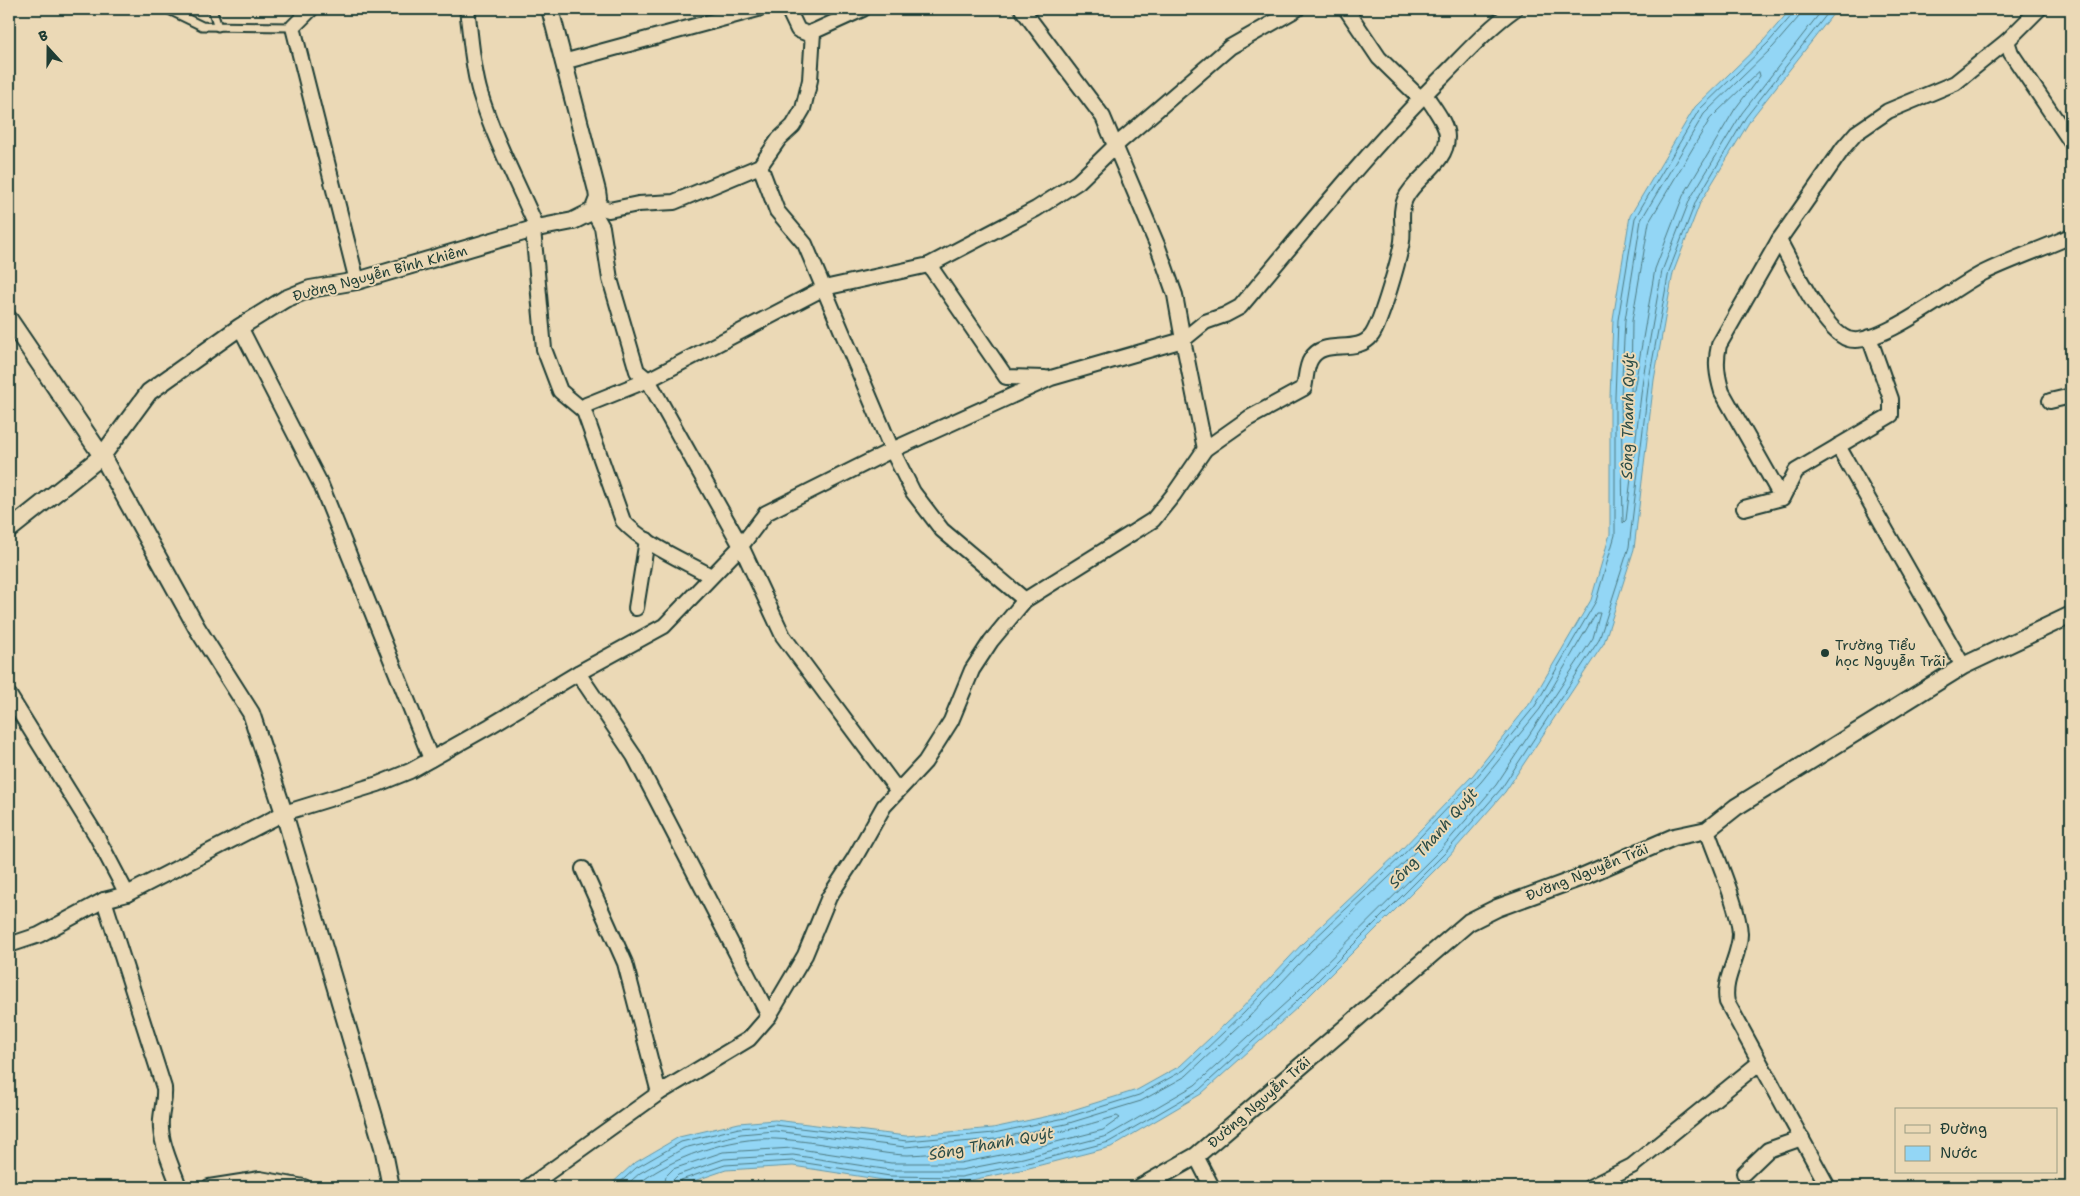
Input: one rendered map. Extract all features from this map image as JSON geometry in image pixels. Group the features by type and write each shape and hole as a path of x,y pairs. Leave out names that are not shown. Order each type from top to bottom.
{"street":[{"path":"311,9 293,27 357,281"},
{"path":"467,9 480,92 535,229 544,349 560,391 584,411 623,521 647,540 711,576"},
{"path":"550,9 597,191 595,209 602,227 610,279 637,371 648,380 741,546 783,636 898,791"},
{"path":"563,62 758,9"},
{"path":"788,9 798,30 804,33 813,32 863,9"},
{"path":"1022,9 1103,117 1116,146 1158,247 1174,295 1205,449"},
{"path":"584,411 589,403 648,380 824,288 929,265 1045,204 1078,182 1116,146 1230,47 1297,9"},
{"path":"528,1187 660,1093 749,1039 769,1016 805,955 829,897 854,859 884,806 925,762 951,721 972,670 991,641 1025,600 1153,520 1174,494 1205,449 1249,418 1304,388 1311,358 1318,352 1326,348 1353,347 1372,335 1384,309 1402,241 1404,200 1438,160 1444,150 1447,138 1446,129 1423,96 1380,58 1346,9"},
{"path":"9,945 39,935 104,900 127,894 284,813 378,784 410,771 578,672 664,626 741,546 766,513 892,450 1051,378 1183,340 1205,322 1240,307 1423,96 1499,20 1515,9"},
{"path":"1782,498 1722,392 1717,374 1716,358 1719,345 1779,240 1844,147 1856,134 1888,112 1955,83 2007,40 2039,9"},
{"path":"595,209 609,210 638,204 674,202 760,166 779,138 793,126 803,109 810,80 813,32"},
{"path":"2007,40 2011,53 2071,142"},
{"path":"760,166 777,211 805,244 892,450 913,492 942,530 1025,600"},
{"name":"Đường Nguyễn Bỉnh Khiêm","path":"9,530 102,456 149,392 240,327 294,296 310,289 357,281 535,229 573,221 595,209"},
{"path":"1779,240 1812,301 1835,331 1848,339 1860,340 1907,320 1983,273 2071,236"},
{"path":"929,265 1006,378 1051,378"},
{"path":"9,319 102,456 197,628 251,713 284,813 383,1147 390,1187"},
{"path":"240,327 320,485 431,759"},
{"path":"1744,508 1782,498 1796,471 1886,420 1892,410 1891,399 1869,337"},
{"path":"2050,401 2071,396"},
{"path":"1838,446 1964,666"},
{"path":"636,608 638,583 647,540"},
{"name":"Đường Nguyễn Trãi","path":"1141,1187 1196,1156 1469,922 1497,908 1579,878 1674,837 1707,830 1736,807 1964,666 2071,615"},
{"path":"578,672 634,756 769,1016"},
{"path":"9,695 96,835 127,894"},
{"path":"1707,830 1739,928 1739,946 1726,987 1727,1002 1828,1187"},
{"path":"583,869 625,963 660,1093"},
{"path":"104,900 164,1088 165,1104 161,1120 163,1142 179,1187"},
{"path":"1590,1187 1632,1166 1759,1062"},
{"path":"1744,1173 1768,1150 1802,1138"},
{"path":"1196,1156 1212,1187"},
{"path":"209,1187 260,1179 304,1187"}],"lane":[{"path":"167,9 202,26 293,27"},
{"path":"212,9 218,27"}],"water":[{"name":"Sông Thanh Quýt","path":"1791,9 1837,9 1751,119 1700,203 1673,273 1654,380 1634,549 1604,643 1505,792 1449,856 1298,1007 1201,1094 1111,1147 1025,1169 962,1182 890,1181 793,1166 726,1170 676,1187 608,1187 633,1164 679,1137 739,1123 775,1120 906,1136 993,1128 1063,1113 1137,1090 1180,1066 1240,1010 1304,942 1398,853 1473,775 1531,702 1591,600 1610,534 1610,397 1613,319 1630,216 1695,107 1764,40"}],"place":[{"name":"Trường Tiểu học Nguyễn Trãi","path":"1825,653"}]}
